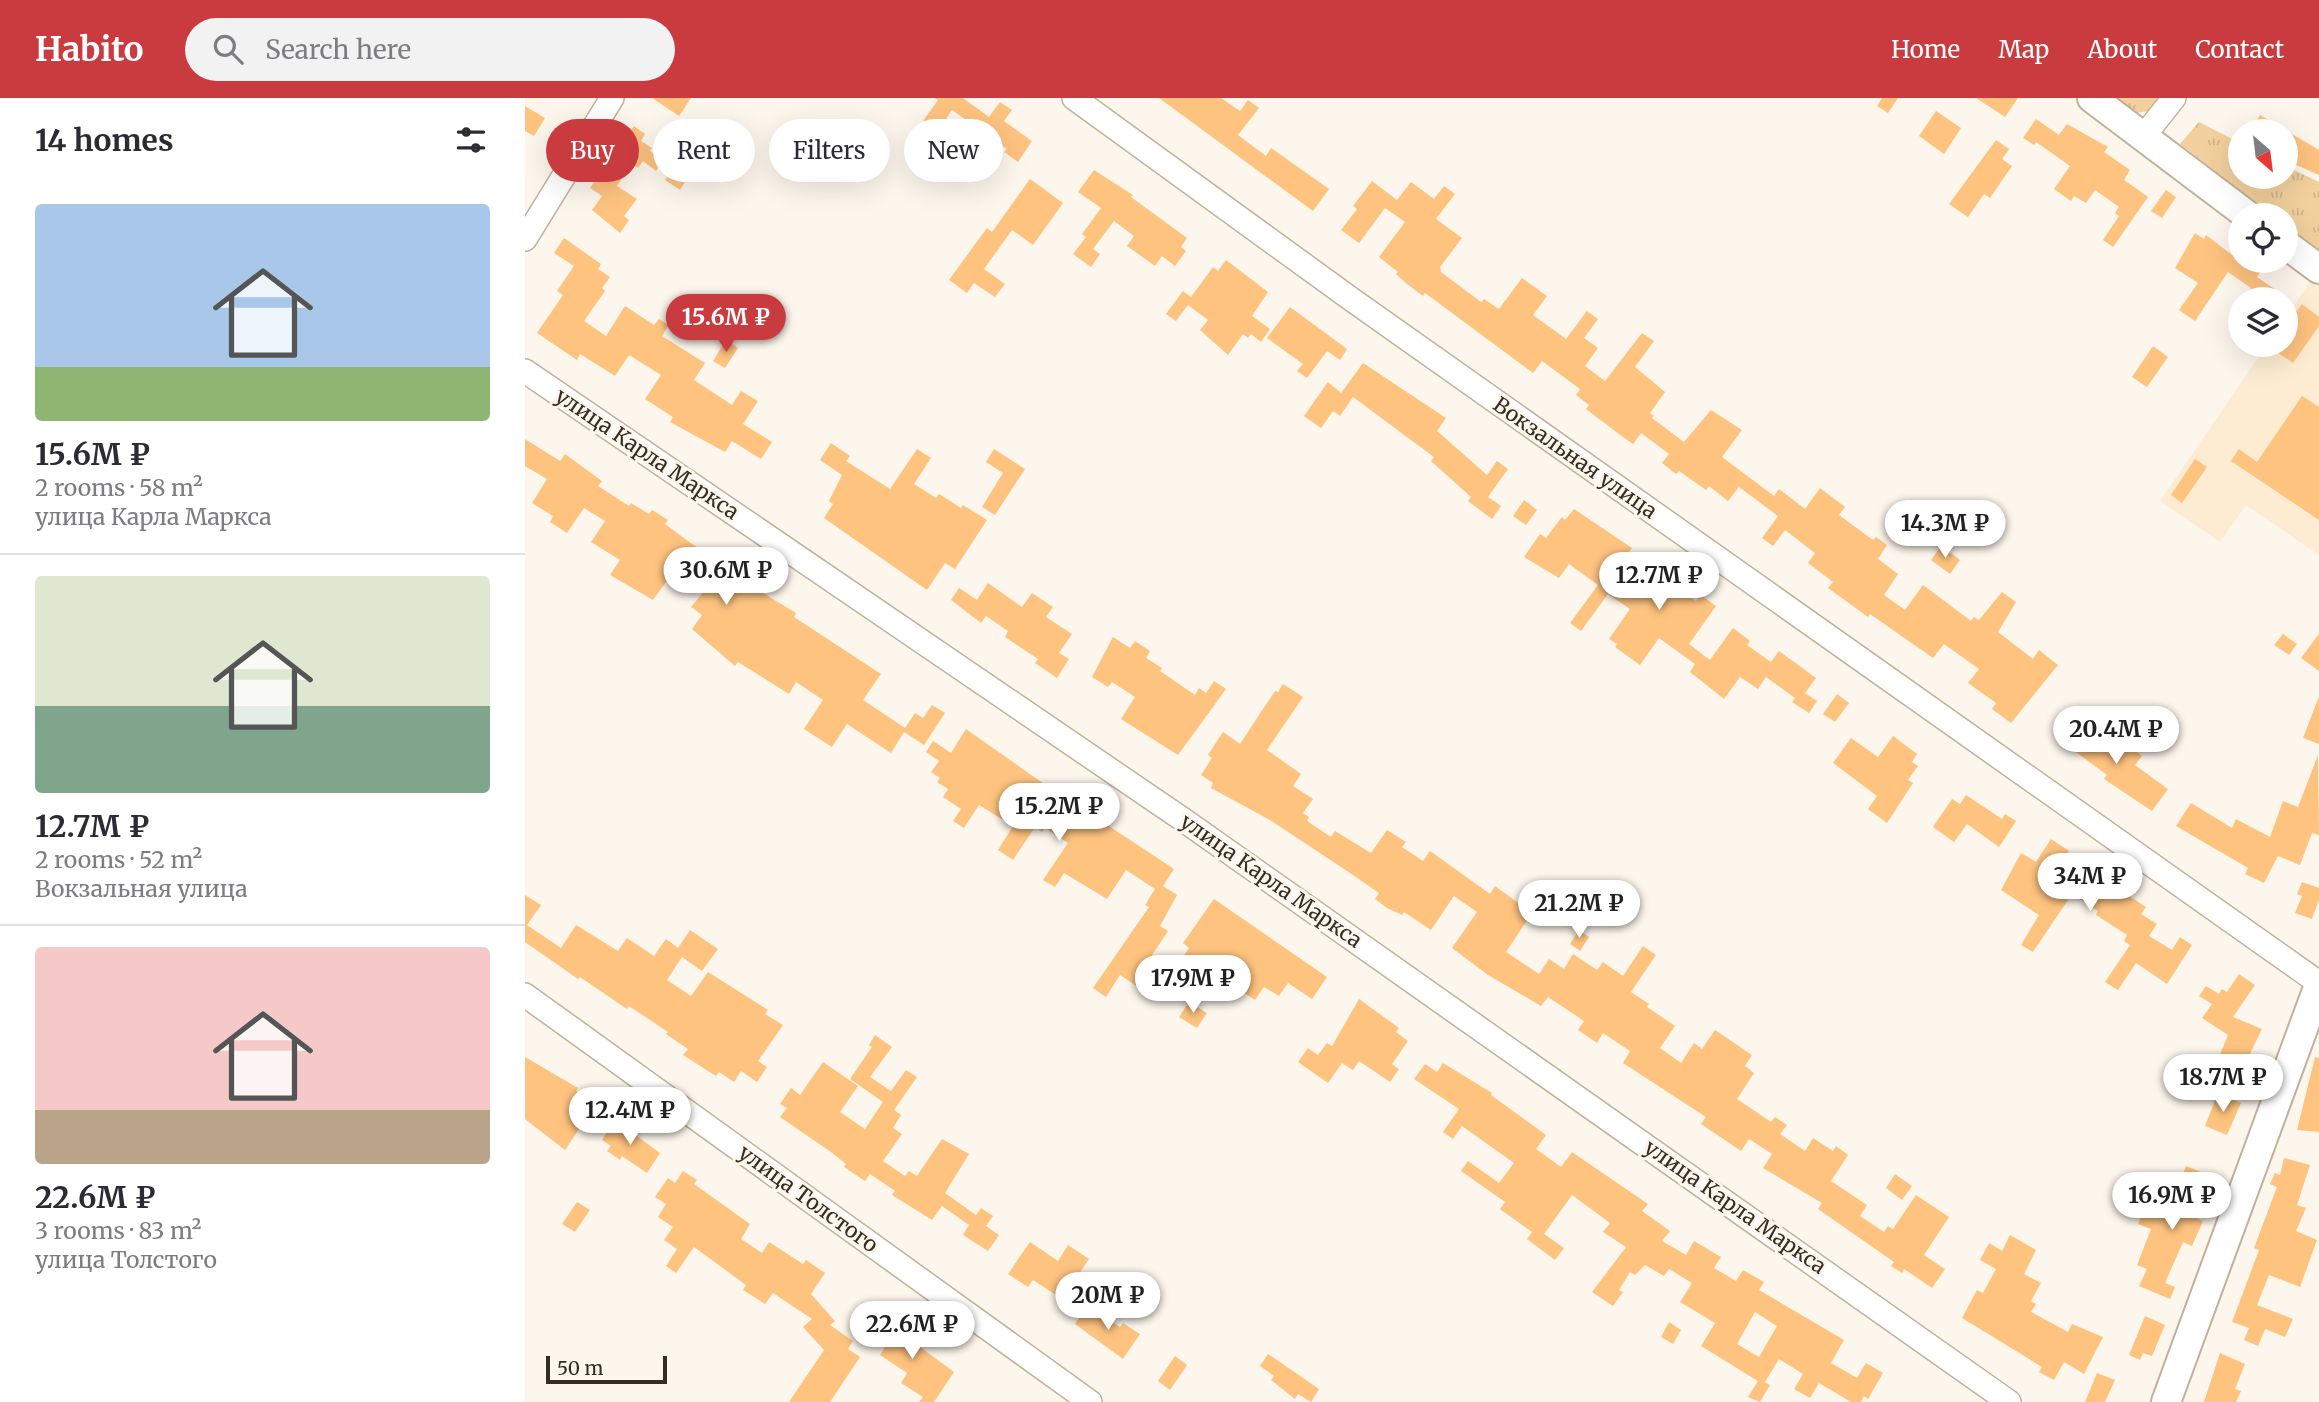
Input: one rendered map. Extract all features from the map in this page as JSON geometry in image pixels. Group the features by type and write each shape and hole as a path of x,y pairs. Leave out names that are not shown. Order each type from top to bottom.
{"main road":[{"path":"2092,98 2232,203"},
{"path":"2298,254 2319,269"},
{"path":"2166,1402 2319,984"}],"street":[{"path":"525,239 612,98"},
{"name":"Вокзальная улица","path":"1075,98 1351,299 2319,984"},
{"path":"2143,137 2174,98"},
{"name":"улица Карла Маркса","path":"525,371 1185,821 2009,1402"},
{"name":"улица Толстого","path":"525,998 1089,1402"}],"shaded area":[{"path":"2311,280 2319,286 2319,555 2246,505 2220,542 2160,501 2259,357 2298,357 2298,300"}],"green space":[{"path":"2116,98 2160,98 2148,111 2137,113"},
{"path":"2199,122 2228,137 2228,181 2180,144"},
{"path":"2298,172 2319,182 2319,251 2298,235 2298,203 2256,203 2238,189 2298,189"}],"building":[{"path":"652,98 691,98 679,116"},
{"path":"935,98 963,98 989,117 1000,102 1012,110 1004,121 1032,141 1018,162 1004,152 1007,149 1003,146 1003,119 965,119 952,110 946,119 924,119 938,100"},
{"path":"1159,98 1221,98 1240,111 1248,100 1259,108 1238,135 1266,156 1271,148 1329,189 1313,211"},
{"path":"1882,98 1898,98 1888,113 1877,106"},
{"path":"1976,98 2018,98 2005,117"},
{"path":"525,106 545,118 534,136 525,131"},
{"path":"1936,111 1961,128 1944,154 1919,136"},
{"path":"2036,119 2059,135 2067,124 2108,147 2104,152 2130,170 2124,180 2148,197 2113,247 2103,240 2119,216 2115,213 2119,207 2095,190 2086,203 2074,196 2071,201 2054,189 2070,166 2036,142 2034,145 2023,138"},
{"path":"639,130 645,134 641,141 652,148 650,151 653,153 653,169 643,161 639,167"},
{"path":"2298,138 2319,150 2319,175 2298,166"},
{"path":"1996,140 2009,149 2002,159 2012,166 1990,198 1984,194 1968,217 1949,204"},
{"path":"1094,170 1133,195 1131,197 1187,238 1181,247 1186,251 1175,266 1162,256 1155,266 1127,246 1134,236 1114,221 1093,249 1100,254 1091,267 1073,254 1086,237 1082,234 1101,208 1078,192"},
{"path":"1030,179 1063,203 1033,245 1012,230 984,269 1005,284 995,297 974,283 967,293 949,280 987,228 992,232"},
{"path":"1372,181 1397,200 1411,182 1434,199 1444,186 1455,194 1436,219 1462,238 1440,267 1441,272 1481,302 1484,299 1499,309 1522,278 1547,296 1533,315 1566,339 1587,311 1598,319 1584,338 1598,348 1585,366 1605,381 1642,333 1654,341 1635,367 1665,392 1650,413 1654,416 1652,418 1684,442 1711,410 1742,430 1722,457 1774,496 1779,489 1805,509 1820,488 1845,507 1839,515 1873,540 1876,537 1887,545 1878,559 1898,574 1884,595 1905,610 1923,585 1971,621 1974,617 1979,620 2002,592 2016,602 1998,632 2033,659 2039,650 2058,665 2011,723 1992,709 1996,703 1968,683 1979,669 1944,644 1933,658 1870,614 1868,617 1828,588 1833,582 1808,563 1815,553 1785,530 1773,546 1762,538 1778,516 1739,487 1728,501 1709,486 1706,490 1679,471 1676,474 1662,463 1669,454 1641,433 1633,444 1619,434 1586,409 1589,405 1576,395 1580,389 1542,361 1533,373 1425,293 1423,296 1407,284 1396,274 1398,272 1379,257 1405,222 1385,208 1359,243 1341,230 1357,209 1353,206"},
{"path":"594,182 620,182 617,186 637,199 624,216 629,220 620,233 592,210 602,196 590,188"},
{"path":"668,182 685,182 680,190"},
{"path":"2166,190 2176,197 2162,218 2151,211"},
{"path":"2195,233 2204,239 2206,235 2228,252 2228,272 2195,321 2179,310 2198,283 2175,268"},
{"path":"564,238 601,264 598,269 610,277 602,288 605,291 584,321 606,336 625,306 654,325 659,319 669,325 662,336 705,363 694,380 732,405 741,391 758,401 743,424 772,442 761,459 732,441 725,452 670,422 673,417 645,399 661,375 629,355 615,376 580,354 577,360 537,333 563,295 557,291 574,266 554,253"},
{"path":"1226,260 1268,292 1252,316 1270,329 1261,342 1251,334 1248,338 1243,334 1228,355 1200,330 1208,320 1188,305 1176,321 1166,314 1183,291 1191,297 1213,267 1218,271"},
{"path":"2229,273 2260,273 2257,277 2272,287 2250,287"},
{"path":"2302,304 2319,317 2319,326 2298,356 2298,310"},
{"path":"1290,307 1347,349 1340,360 1327,351 1307,378 1297,371 1303,364 1267,338"},
{"path":"726,340 738,348 725,368 713,361"},
{"path":"2153,346 2168,357 2147,387 2132,377"},
{"path":"2284,357 2297,357 2293,363"},
{"path":"1363,363 1446,418 1437,431 1487,475 1497,461 1508,469 1488,497 1501,506 1492,519 1468,501 1471,497 1431,461 1434,457 1353,397 1340,416 1333,411 1321,428 1304,416 1328,382 1341,393"},
{"path":"2302,396 2319,407 2319,520 2231,461 2239,449 2257,462"},
{"path":"525,439 560,461 565,454 602,481 598,486 629,506 631,503 649,514 652,510 668,520 665,524 692,544 715,558 717,556 763,593 796,613 794,617 881,674 863,700 905,728 915,713 923,718 932,705 945,713 924,745 904,732 891,753 847,724 832,747 804,729 823,700 796,682 789,694 738,662 735,666 692,629 702,615 691,607 710,584 701,577 703,575 681,561 653,600 610,575 620,560 591,542 605,521 584,508 567,533 550,522 553,516 532,503 547,479 525,466"},
{"path":"831,443 850,456 846,461 890,489 917,449 931,458 914,484 936,498 939,494 961,508 963,505 987,520 955,569 945,563 927,590 824,518 833,504 829,501 842,475 820,460"},
{"path":"994,449 1025,469 995,515 982,507 1003,473 986,462"},
{"path":"2195,459 2207,467 2182,503 2171,495"},
{"path":"1524,500 1537,510 1526,525 1513,516"},
{"path":"1574,509 1632,548 1616,570 1639,587 1652,569 1696,601 1701,595 1716,606 1689,644 1710,660 1733,628 1750,641 1747,645 1771,662 1779,651 1816,678 1805,693 1817,701 1809,713 1792,702 1795,698 1766,677 1758,689 1740,677 1724,699 1690,672 1695,664 1659,638 1640,665 1615,647 1617,644 1609,639 1630,609 1608,594 1581,631 1570,623 1598,585 1569,564 1559,578 1524,557 1540,534 1546,538 1562,517 1565,520"},
{"path":"1941,546 1960,560 1950,574 1931,560"},
{"path":"988,583 1022,607 1032,593 1053,607 1046,617 1072,634 1059,653 1069,659 1057,678 1035,663 1038,659 1005,637 1008,631 986,616 981,623 951,600 959,588 977,600"},
{"path":"2283,634 2297,644 2289,655 2274,645"},
{"path":"2319,634 2319,671 2301,658"},
{"path":"1113,637 1130,648 1135,641 1150,651 1146,658 1195,695 1199,688 1206,693 1214,681 1226,689 1178,755 1121,719 1135,697 1112,682 1108,687 1092,677"},
{"path":"1283,684 1303,697 1267,750 1301,774 1293,786 1313,799 1303,813 1309,817 1307,821 1331,837 1335,831 1371,853 1387,830 1406,842 1402,847 1423,861 1430,851 1490,894 1495,886 1532,913 1506,952 1539,974 1549,959 1564,969 1573,954 1597,970 1603,962 1623,976 1643,946 1656,955 1631,992 1675,1026 1660,1048 1681,1063 1694,1043 1702,1049 1715,1030 1752,1055 1745,1066 1754,1073 1737,1099 1771,1122 1775,1117 1787,1125 1780,1134 1805,1151 1813,1138 1833,1151 1836,1146 1848,1155 1831,1181 1867,1205 1860,1216 1884,1232 1888,1226 1893,1229 1916,1195 1949,1217 1924,1255 1945,1269 1932,1288 1904,1269 1902,1273 1891,1266 1894,1262 1818,1209 1822,1203 1763,1168 1772,1154 1749,1139 1741,1151 1701,1124 1706,1117 1623,1063 1630,1051 1603,1033 1597,1043 1578,1030 1584,1021 1548,997 1541,1006 1488,975 1452,948 1477,912 1454,896 1431,930 1404,912 1402,915 1387,908 1375,899 1379,893 1350,873 1270,820 1211,788 1213,783 1201,775 1212,758 1208,755 1223,732 1240,744 1275,691 1278,692"},
{"path":"1837,694 1849,703 1835,722 1823,714"},
{"path":"2319,699 2319,744 2303,738"},
{"path":"2079,714 2093,725 2088,733 2121,757 2129,746 2142,756 2135,765 2168,789 2152,811 2104,779 2107,775 2065,744 2074,731 2069,727"},
{"path":"966,729 1064,798 1055,813 1075,826 1086,811 1174,869 1163,886 1177,895 1160,926 1168,931 1147,963 1158,970 1144,991 1120,975 1106,997 1093,988 1149,907 1145,905 1155,889 1126,870 1107,899 1064,873 1055,887 1043,880 1068,843 1045,828 1042,832 1035,827 1013,860 998,850 1013,826 979,805 964,828 953,821 961,809 943,797 948,789 937,782 940,778 931,772 939,761 926,752 933,741 951,753"},
{"path":"1893,736 1917,754 1912,762 1918,766 1908,780 1913,783 1887,823 1868,809 1877,796 1833,763 1851,738 1878,757"},
{"path":"2318,755 2319,835 2312,833 2300,865 2278,856 2264,883 2245,874 2248,868 2176,826 2191,803 2232,828 2236,819 2270,837 2283,801 2298,807"},
{"path":"1966,795 2002,819 2005,814 2016,821 1999,847 1967,824 1954,842 1933,827 1952,799 1960,804"},
{"path":"2051,839 2069,851 2061,864 2067,868 2065,872 2099,895 2107,882 2146,907 2141,914 2157,924 2149,936 2172,950 2180,937 2192,945 2167,984 2136,963 2118,990 2105,982 2130,945 2124,941 2127,935 2096,915 2098,911 2072,894 2033,952 2021,945 2039,915 2001,890 2021,853 2036,862"},
{"path":"2302,882 2319,888 2319,900 2312,919 2295,913 2302,896 2297,894"},
{"path":"525,895 541,905 527,925 561,948 576,925 618,951 627,938 654,956 666,939 678,948 690,930 718,949 702,971 682,957 667,980 691,996 708,972 768,1010 765,1014 783,1025 758,1061 767,1067 757,1082 741,1071 734,1082 719,1072 716,1076 683,1055 688,1049 666,1034 668,1032 629,1006 627,1009 580,977 578,979 525,942"},
{"path":"1214,899 1327,977 1312,999 1288,983 1279,996 1264,987 1255,1000 1223,979 1218,987 1194,971 1192,974 1189,972 1184,979 1173,972 1189,948 1183,943"},
{"path":"1579,930 1589,937 1580,951 1570,944"},
{"path":"2239,974 2255,985 2233,1017 2262,1029 2246,1062 2239,1059 2229,1084 2211,1076 2228,1035 2202,1018 2212,1004 2199,996 2206,986 2219,994 2222,989 2227,992"},
{"path":"1359,999 1399,1028 1396,1032 1408,1041 1392,1064 1399,1069 1390,1082 1359,1061 1353,1070 1342,1063 1328,1083 1298,1062 1308,1048 1318,1055 1327,1043 1332,1046"},
{"path":"1189,1002 1207,1013 1197,1028 1179,1017"},
{"path":"875,1035 892,1047 870,1077 891,1091 906,1070 917,1077 894,1110 901,1115 893,1128 902,1134 883,1161 905,1176 909,1171 917,1176 942,1139 969,1154 945,1193 976,1215 981,1208 993,1216 986,1226 999,1235 988,1251 963,1235 969,1225 942,1206 932,1220 892,1195 895,1191 870,1174 865,1181 844,1167 846,1164 831,1152 780,1117 787,1108 780,1104 791,1088 800,1095 823,1062 858,1086 840,1112 865,1129 883,1102 850,1079 872,1047 869,1045"},
{"path":"525,1057 578,1088 576,1091 596,1104 565,1150 525,1119"},
{"path":"2315,1057 2319,1058 2319,1132 2297,1130"},
{"path":"1443,1063 1492,1093 1491,1095 1546,1135 1536,1149 1561,1167 1572,1152 1648,1204 1642,1211 1670,1231 1662,1241 1686,1255 1694,1241 1721,1257 1714,1268 1736,1281 1743,1270 1764,1282 1759,1290 1844,1340 1831,1363 1857,1378 1866,1363 1883,1373 1868,1399 1864,1396 1861,1402 1851,1402 1819,1383 1810,1398 1794,1389 1803,1374 1779,1359 1765,1382 1770,1385 1760,1402 1748,1397 1758,1381 1701,1346 1715,1323 1680,1302 1692,1283 1669,1269 1664,1276 1645,1265 1635,1275 1630,1272 1619,1290 1623,1292 1613,1306 1592,1292 1626,1247 1603,1232 1610,1223 1572,1195 1544,1234 1564,1248 1555,1260 1527,1239 1532,1232 1500,1209 1505,1202 1461,1171 1468,1161 1499,1183 1514,1163 1462,1126 1453,1139 1443,1132 1459,1109 1414,1079 1425,1064 1437,1072","holes":["1755,1312 1777,1326 1759,1357 1737,1344"]},
{"path":"2218,1093 2241,1103 2227,1135 2205,1126"},
{"path":"615,1120 660,1153 647,1173 622,1156 620,1160 607,1151 611,1146 602,1140"},
{"path":"2284,1158 2310,1165 2297,1205 2306,1208 2296,1231 2317,1240 2300,1287 2269,1275 2257,1305 2293,1319 2285,1337 2265,1329 2258,1346 2244,1340 2249,1328 2232,1322 2259,1250 2254,1248 2277,1187 2270,1184 2275,1173 2280,1175"},
{"path":"2186,1166 2218,1179 2211,1197 2193,1190 2184,1213 2203,1221 2192,1246 2183,1242 2165,1283 2175,1287 2170,1299 2139,1286 2147,1269 2137,1265 2151,1229 2138,1224 2144,1209 2167,1218"},
{"path":"683,1171 697,1180 694,1184 750,1224 741,1239 762,1253 769,1242 803,1264 806,1260 825,1273 811,1294 835,1321 830,1325 853,1341 848,1349 860,1357 830,1402 789,1402 824,1350 803,1327 812,1319 773,1293 765,1304 743,1290 746,1285 694,1247 676,1273 666,1266 677,1249 664,1240 673,1227 658,1217 666,1204 655,1197 668,1178 675,1183"},
{"path":"1895,1174 1912,1186 1902,1200 1886,1188"},
{"path":"577,1202 590,1210 575,1232 562,1224"},
{"path":"2010,1235 2036,1250 2024,1274 2041,1283 2031,1301 2036,1304 2031,1312 2068,1332 2072,1324 2103,1337 2084,1374 2064,1362 2054,1380 2039,1372 2042,1367 1962,1318 1977,1290 1983,1293 1996,1269 1980,1260 1989,1243 2002,1251"},
{"path":"1030,1242 1058,1261 1068,1245 1089,1259 1062,1299 1033,1280 1028,1287 1008,1274"},
{"path":"1088,1305 1120,1327 1123,1323 1140,1334 1123,1359 1075,1324"},
{"path":"877,1312 888,1319 886,1322 954,1372 934,1402 919,1402 923,1397 901,1383 907,1373 880,1355 889,1341 867,1326"},
{"path":"2145,1316 2165,1325 2152,1356 2143,1353 2140,1360 2129,1355"},
{"path":"1669,1322 1681,1330 1673,1344 1661,1337"},
{"path":"2220,1353 2245,1364 2235,1389 2241,1391 2236,1402 2204,1402"},
{"path":"1268,1354 1319,1389 1311,1402 1298,1394 1295,1399 1271,1380 1274,1376 1260,1366"},
{"path":"1175,1356 1187,1365 1170,1390 1158,1381"},
{"path":"2097,1373 2115,1380 2105,1402 2085,1402"}]}
